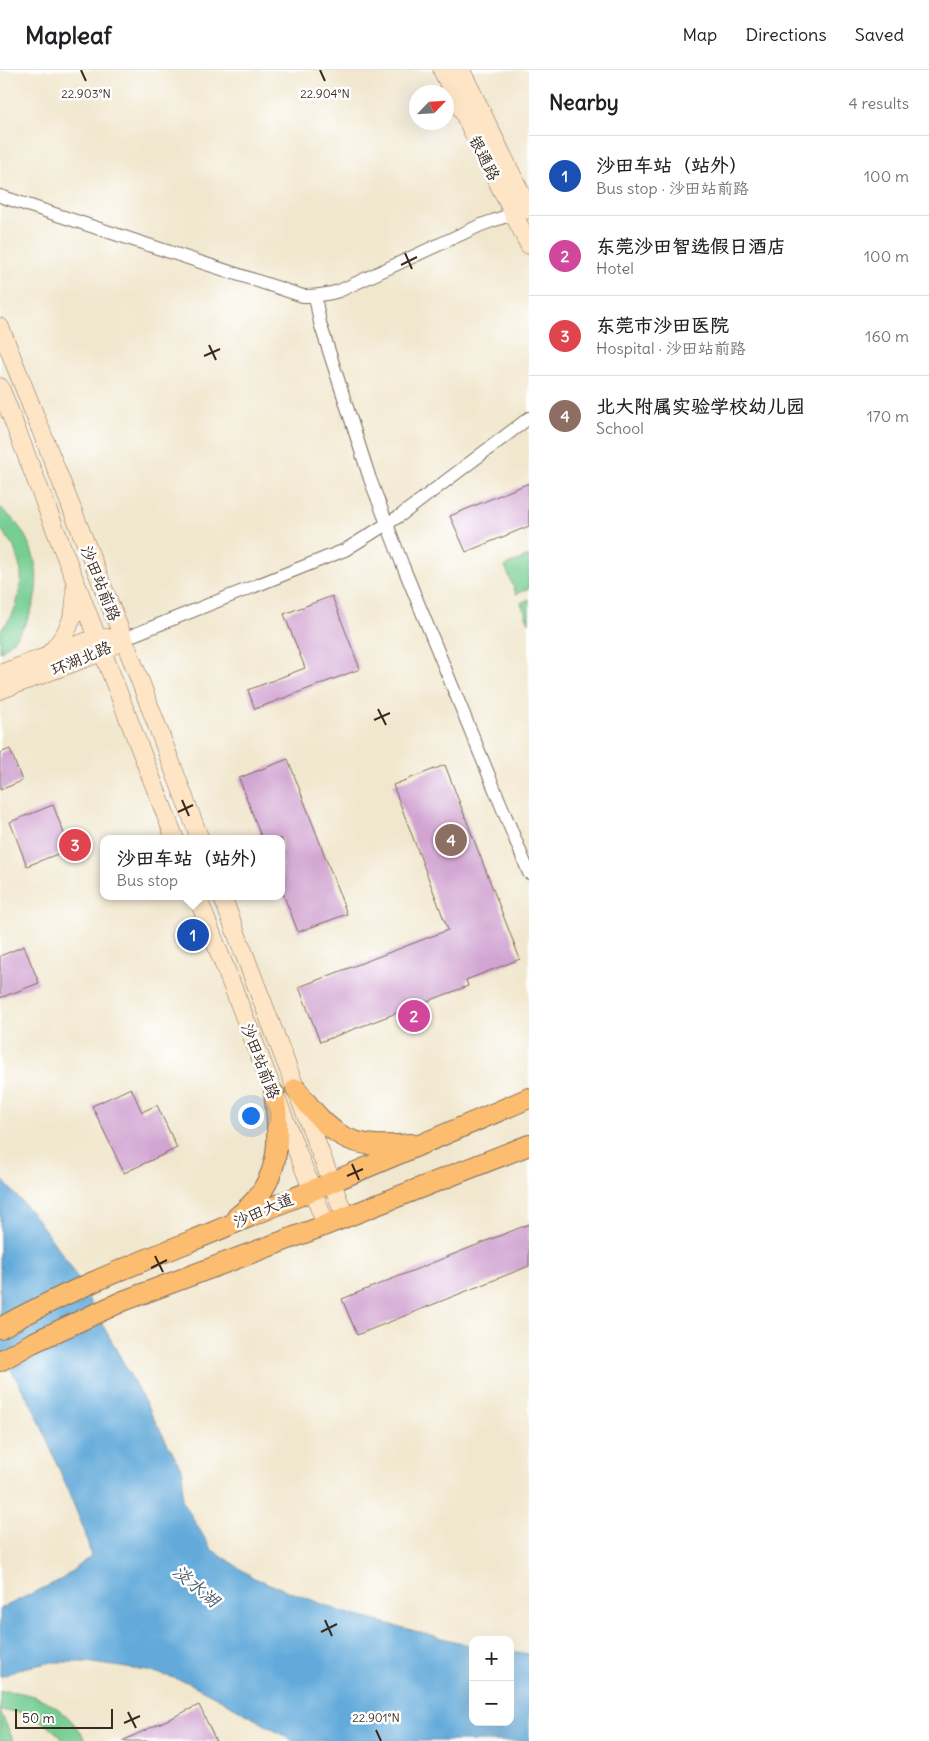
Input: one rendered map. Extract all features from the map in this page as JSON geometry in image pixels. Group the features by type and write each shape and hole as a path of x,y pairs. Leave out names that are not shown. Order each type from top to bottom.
{"main road":[{"path":"296,1088 316,1115 342,1137 361,1143 396,1146 435,1139"},
{"path":"225,1227 243,1213 258,1196 271,1176 277,1153 278,1125 274,1093"},
{"name":"沙田大道","path":"0,1328 112,1274 529,1098"},
{"path":"0,1361 32,1343 123,1301 326,1225 529,1145"}],"street":[{"name":"银通路","path":"442,70 524,211"},
{"name":"银通路","path":"461,70 524,211 529,245"},
{"path":"0,196 304,296 321,296 339,291 481,225 524,211"},
{"path":"315,296 320,323 370,479 529,873"},
{"name":"沙田站前路","path":"0,327 198,835"},
{"name":"沙田站前路","path":"0,387 172,835"},
{"path":"123,639 344,550 387,524 529,418"},
{"path":"45,657 58,645 67,631 74,614 76,597 74,580"},
{"name":"环湖北路","path":"0,674 45,657 123,639"},
{"name":"环湖北路","path":"0,690 99,645"},
{"name":"沙田站前路","path":"199,900 326,1225"},
{"name":"沙田站前路","path":"224,900 345,1217"}],"green space":[{"path":"0,507 15,522 27,540 36,570 36,586 34,601 22,629 12,642 0,652 0,631 16,607 21,583 21,571 14,547 0,528"},
{"path":"529,556 529,588 516,594 505,566"},
{"path":"529,599 529,623 521,603"},
{"path":"0,1691 27,1694 50,1704 70,1719 86,1741 64,1741 43,1722 35,1718 19,1712 0,1711"},
{"path":"0,1711 14,1741 0,1741"}],"water":[{"name":"淡水湖","path":"0,1177 37,1219 70,1265 183,1472 182,1500 211,1549 254,1578 346,1613 469,1645 469,1726 514,1726 514,1652 529,1654 529,1741 293,1741 187,1682 154,1672 87,1662 53,1662 23,1668 0,1677 0,1609 62,1579 91,1556 85,1532 36,1413 0,1351"}],"building":[{"path":"529,483 529,526 466,552 450,516"},
{"path":"332,596 360,669 255,709 248,690 305,668 284,614"},
{"path":"10,749 22,781 0,790 0,753"},
{"path":"288,759 347,914 298,932 285,899 285,835 260,835 239,778"},
{"path":"445,765 520,959 466,980 468,986 320,1042 299,987 448,930 393,785"},
{"path":"53,805 70,849 27,866 10,822"},
{"path":"24,946 39,983 0,998 0,956"},
{"path":"131,1088 142,1112 157,1105 177,1148 124,1173 92,1106"},
{"path":"529,1224 529,1266 357,1335 342,1299"},
{"path":"199,1705 216,1741 122,1741"}],"place":[{"name":"北大附属实验学校幼儿园","path":"451,840"},
{"name":"东莞市沙田医院","path":"75,845"},
{"name":"沙田车站（站外）","path":"193,935"},
{"name":"东莞沙田智选假日酒店","path":"414,1016"}]}
